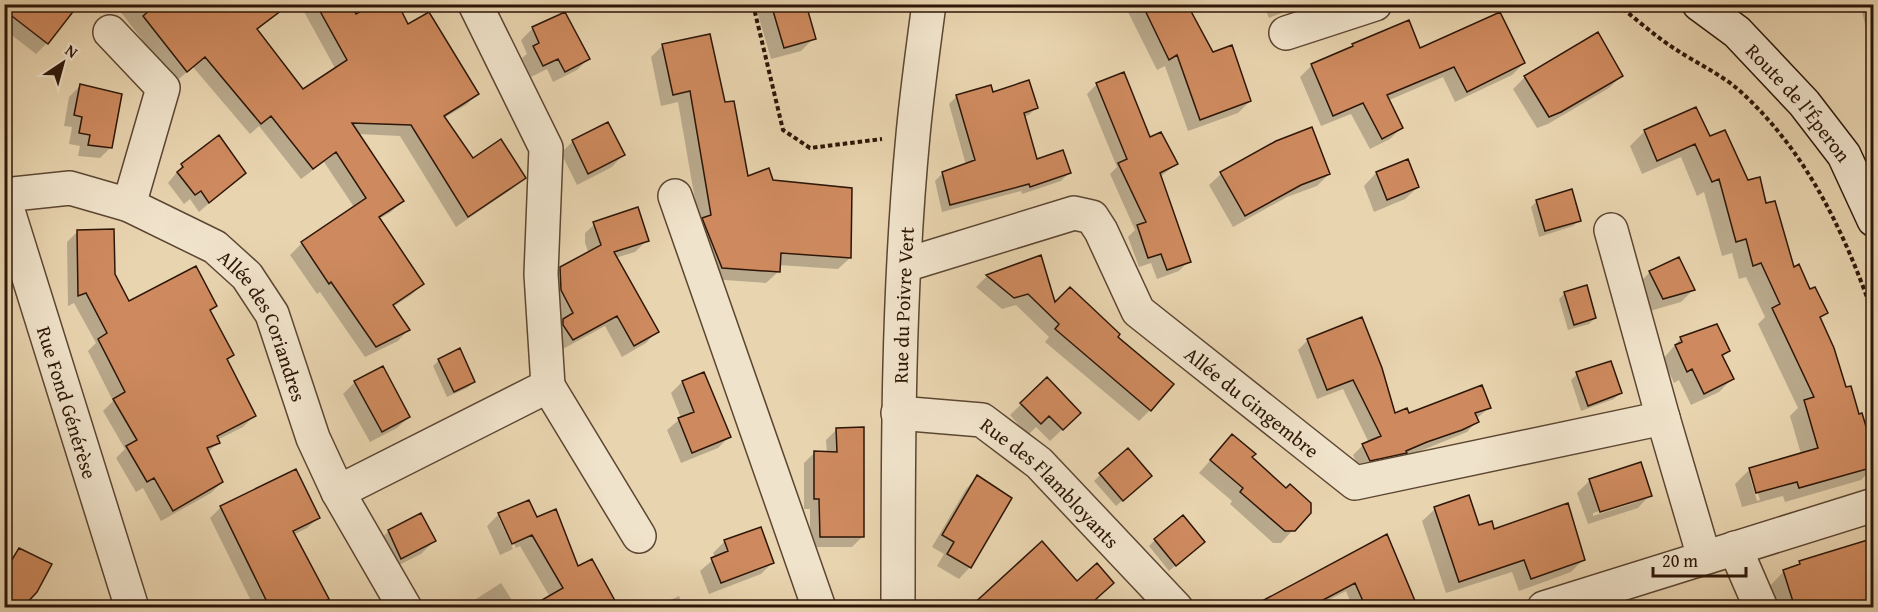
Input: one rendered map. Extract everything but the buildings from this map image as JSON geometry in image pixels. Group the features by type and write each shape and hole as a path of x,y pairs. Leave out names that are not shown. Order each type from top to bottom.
{"street":[{"path":"475,4 546,148 541,274 548,386 639,536"},
{"name":"Rue du Poivre Vert","path":"898,608 898,413 905,265 913,135 929,4"},
{"path":"1287,33 1376,4"},
{"name":"Route de l'Éperon","path":"1699,4 1737,32 1804,102 1844,155 1874,220"},
{"path":"110,32 163,88 129,205"},
{"name":"Allée des Coriandres","path":"4,197 70,188 129,205 215,247 247,276 272,314 313,438 338,492 405,608"},
{"path":"675,196 819,608"},
{"name":"Rue Fond Générèse","path":"4,197 125,604"},
{"name":"Allée du Gingembre","path":"905,265 1074,213 1092,217 1101,231 1138,311 1354,483 1663,418"},
{"path":"1611,230 1704,557"},
{"path":"338,492 548,386"},
{"name":"Rue des Flambloyants","path":"898,413 982,420 1039,463 1176,608"},
{"path":"1544,608 1874,505"},
{"path":"1735,548 1761,608"}],"path":[{"path":"753,4 783,130 810,148 913,135"},
{"path":"1617,4 1672,47 1739,90 1778,133 1811,177 1842,232 1874,317"}]}
